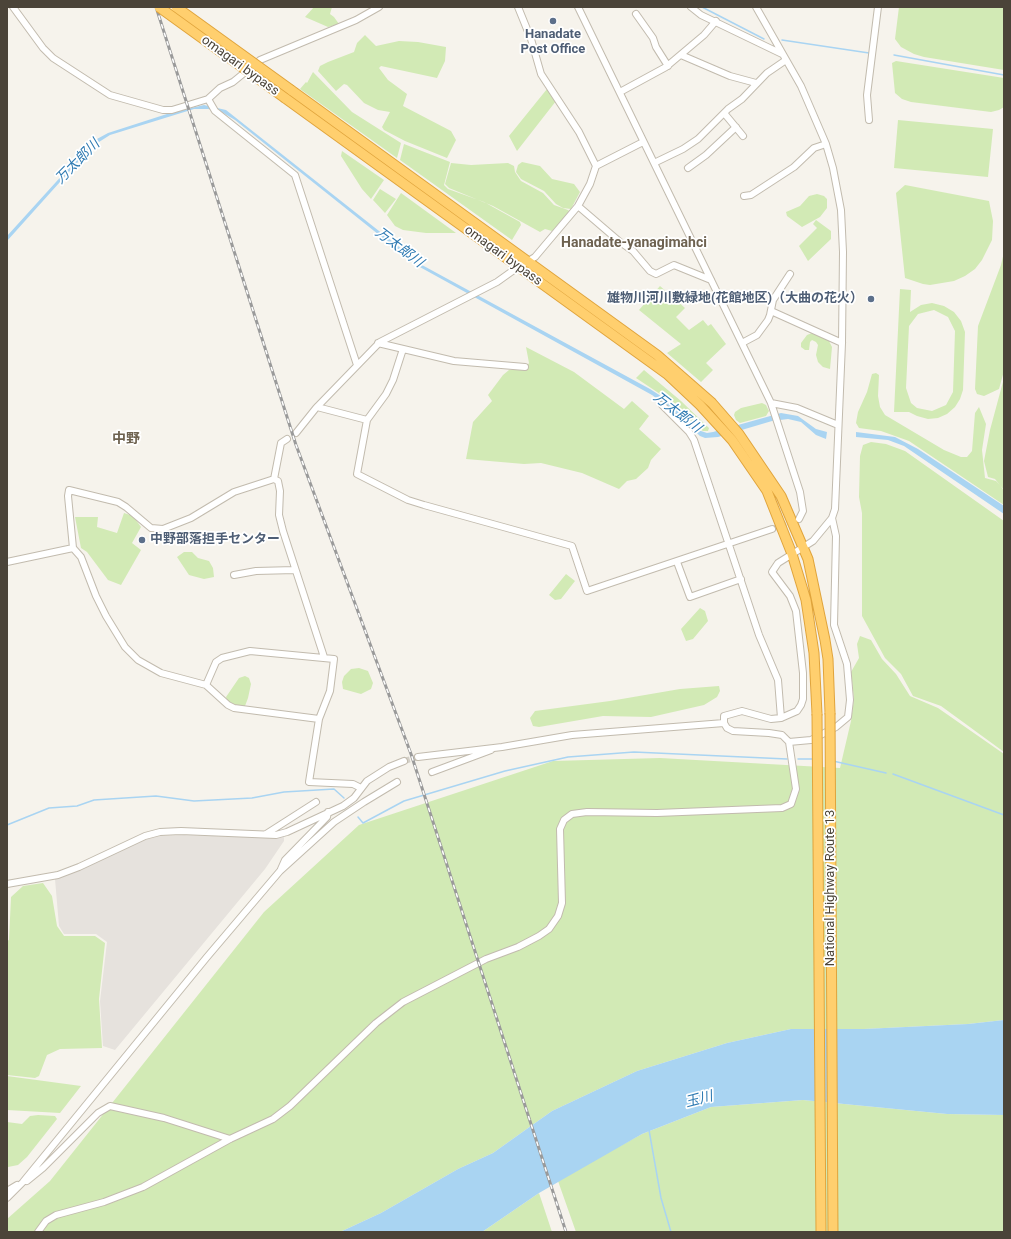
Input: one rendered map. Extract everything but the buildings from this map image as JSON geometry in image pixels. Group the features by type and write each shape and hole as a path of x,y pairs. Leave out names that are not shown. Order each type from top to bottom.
{"highway":[{"name":"omagari bypass","path":"160,7 667,374 729,437 767,491 792,554"},
{"name":"omagari bypass","path":"176,7 657,356 712,403 738,434 781,496 804,547"},
{"name":"National Highway Route 13","path":"804,547 821,613 828,660 830,713 833,1232"},
{"name":"National Highway Route 13","path":"792,554 806,600 813,645 817,714 821,1232"}],"street":[{"path":"13,7 43,48 53,58 110,95 163,110 172,110 209,102 220,88 234,82 260,60 356,20 379,7"},
{"path":"518,7 531,39 541,74 579,132 596,166"},
{"path":"578,7 772,406 800,492 803,511 799,519"},
{"path":"691,7 702,15 784,57"},
{"path":"38,1232 46,1221 56,1215 104,1202 143,1187 230,1139 272,1119 290,1106 376,1023 403,1002 486,958 518,947 549,929 558,916 562,903 560,829 565,819 572,814 587,812 657,813 788,807 793,800 796,789 789,742 782,735 733,731 727,728 724,723 724,716 742,711 771,719 781,718 797,711 802,705 803,673 796,611 790,596 772,572 778,562 804,547 822,532 832,518 837,501 838,425 842,343 843,260 841,210 833,168 826,144 801,86 756,7"},
{"path":"869,120 867,96 878,7"},
{"path":"636,14 653,38 656,47 668,66"},
{"path":"620,92 668,66 716,21"},
{"path":"681,55 730,76 756,83"},
{"path":"654,163 684,149 698,139 724,113 742,99 756,83 784,57"},
{"path":"209,102 215,111 295,176 357,365"},
{"path":"724,113 744,136"},
{"path":"688,168 706,155 736,127"},
{"path":"296,433 317,407 378,343 393,333 466,299 497,282 535,257 578,206 590,184 596,166 643,142"},
{"path":"744,196 751,195 794,167 814,148 826,144"},
{"path":"578,206 620,242 633,251 650,271 656,274 674,265 711,280"},
{"path":"742,343 757,335 768,320 773,300 790,274"},
{"path":"771,311 842,343"},
{"path":"378,343 454,360 525,367"},
{"path":"403,349 393,380 386,394 367,420 357,474 408,500 572,546 586,591 677,562 772,529"},
{"path":"662,405 689,432 694,440 730,544 759,635 778,680 781,718"},
{"path":"772,406 797,408 838,425"},
{"path":"317,407 367,420"},
{"path":"274,479 281,443 287,439"},
{"path":"274,479 234,492 191,518 164,529 151,528 118,502 70,490 68,496 74,548 81,557 96,596 106,616 125,647 138,660 161,673 206,685 234,708 319,719"},
{"path":"274,479 278,481 280,490 279,515 324,657"},
{"path":"789,742 811,740 836,727 848,717 850,700 847,664 834,625 836,536 832,518"},
{"path":"7,562 74,548"},
{"path":"677,562 690,597 741,579"},
{"path":"234,575 256,571 296,570"},
{"path":"825,640 837,636"},
{"path":"206,685 216,662 222,658 250,651 334,658 330,691 319,719 309,782 353,784 361,788"},
{"path":"418,757 494,748 572,735 724,723"},
{"path":"432,772 482,755 494,748"},
{"path":"7,884 58,875 80,867 145,836 160,832 181,831 266,834 287,832 343,806 354,798 367,781 377,774 404,761"},
{"path":"7,1198 23,1182 280,871 334,822 397,782"},
{"path":"266,834 316,802"},
{"path":"280,871 285,860 327,817 328,812"},
{"path":"7,1191 43,1168 98,1113 110,1106 164,1118 230,1139"}],"shaded area":[{"path":"184,835 271,838 284,837 284,841 265,869 115,1050 103,1046 100,1001 107,942 96,934 64,934 59,926 55,879 79,870 144,840 160,836"}],"green space":[{"path":"314,7 332,7 330,14 339,24 328,27 305,17"},
{"path":"899,7 1004,7 1004,70 924,57 914,54 901,47 895,39"},
{"path":"365,35 376,46 399,41 418,42 446,47 445,61 437,78 381,66 379,68 388,80 407,94 403,106 451,131 456,140 447,158 405,141 384,130 382,127 390,112 378,110 364,103 347,85 344,84 336,91 318,71 320,66 354,52 357,43"},
{"path":"896,61 1004,78 1004,107 991,112 911,102 902,99 895,93 892,63"},
{"path":"313,72 352,112 401,143 397,158 300,89 306,82 307,83"},
{"path":"547,89 549,89 556,101 517,151 509,136"},
{"path":"898,120 993,129 988,177 894,168"},
{"path":"404,144 450,162 444,185 448,189 484,202 520,222 521,225 512,240 400,160"},
{"path":"342,151 384,180 371,199 362,189 341,156"},
{"path":"522,162 540,166 552,179 574,184 580,192 571,209 563,208 556,204 544,191 521,179 516,172 518,165"},
{"path":"451,163 471,165 508,163 514,166 515,172 521,181 543,193 554,205 570,212 552,231 545,229 540,232 493,206 449,188 445,184"},
{"path":"905,185 989,201 993,221 992,240 982,260 975,269 954,281 930,285 905,278 896,193"},
{"path":"380,189 396,199 385,213 373,200"},
{"path":"401,193 456,233 426,233 403,230 395,226 387,215"},
{"path":"817,194 824,196 827,199 827,208 820,217 802,227 787,216 786,212 800,206 809,196"},
{"path":"816,220 831,231 831,239 808,261 799,246 817,228 813,224"},
{"path":"1004,252 1004,371 999,389 984,396 977,394 975,389 978,326 1001,265"},
{"path":"660,286 685,308 676,317 689,330 703,320 708,326 711,324 726,344 706,363 713,370 701,382 667,353 681,344 639,310"},
{"path":"900,289 911,290 910,312 921,305 932,303 944,306 954,312 961,321 965,332 963,390 955,407 947,414 938,418 928,419 909,412 894,412","holes":["934,310 948,317 955,331 953,392 946,405 932,411 917,408 911,403 906,388 909,326 918,314"]},
{"path":"812,333 822,336 829,341 832,347 830,369 823,367 818,362 816,355 818,345 816,342 812,340 810,342 809,350 805,350 801,347 801,343 807,335"},
{"path":"526,347 574,372 624,409 632,401 649,416 639,429 661,449 651,460 648,468 636,479 627,481 619,489 582,473 541,463 524,464 466,459 473,422 492,401 488,395 503,375 509,370 525,369 529,363"},
{"path":"644,370 681,401 709,428 708,431 703,431 698,428 672,402 636,378"},
{"path":"876,373 879,375 878,396 880,407 885,415 944,450 961,457 967,457 972,451 975,413 979,407 986,424 982,450 985,478 996,481 1000,485 1004,491 1004,505 909,441 881,431 859,428 856,423 858,412 867,392 872,374"},
{"path":"1004,378 1004,490 995,479 988,477 984,461 990,430"},
{"path":"762,403 766,405 769,411 766,416 740,423 736,420 734,415 735,412 741,408"},
{"path":"871,442 886,444 905,451 1004,521 1004,752 941,706 913,696 901,674 885,658 862,616 862,513 859,497 860,456 863,445"},
{"path":"124,513 133,516 141,527 132,543 141,550 121,585 108,580 87,552 81,548 75,517 98,517 97,527 117,533"},
{"path":"184,552 192,552 198,558 209,561 213,568 214,577 204,579 189,575 177,557"},
{"path":"566,574 575,581 561,599 555,600 549,595"},
{"path":"700,608 705,611 708,621 693,639 686,641 681,629"},
{"path":"860,636 871,640 882,659 896,674 910,696 938,708 1004,754 1004,1020 968,1024 864,1029 791,1029 727,1043 637,1071 552,1111 493,1153 458,1169 381,1213 340,1232 7,1232 7,1219 50,1181 264,912 359,825 553,761 660,758 840,768 851,721 854,699 851,672 859,658 857,644"},
{"path":"359,668 368,671 373,683 371,689 361,694 343,689 342,682 344,676 351,669"},
{"path":"245,676 249,678 251,684 245,706 235,706 228,703 226,697 239,678"},
{"path":"719,686 720,691 717,697 704,705 651,717 603,716 539,727 533,726 530,718 535,711 610,701 680,689"},
{"path":"43,883 52,896 57,926 64,936 95,936 105,943 99,999 102,1048 60,1049 47,1055 39,1076 35,1078 7,1075 7,941 9,940 11,897 23,886"},
{"path":"7,1076 81,1086 60,1113 7,1110"},
{"path":"803,1100 947,1114 1004,1115 1004,1232 576,1232 558,1181 585,1165 642,1134 711,1107"},
{"path":"30,1116 55,1116 57,1119 27,1157 18,1165 8,1167 7,1122 22,1124"},
{"path":"539,1193 552,1232 482,1232"}],"water":[{"name":"万太郎川","path":"204,105 226,110 422,265 650,389 667,400 698,430 707,433 713,432 781,413 798,416 816,429 827,432 826,439 816,435 801,422 788,419 772,421 718,437 705,438 700,436 671,409 652,395 418,266 235,120 220,111 194,109 110,135 86,153 7,241 7,236 85,150 97,139 108,133 170,113"},
{"path":"856,432 895,437 918,449 1004,506 1004,514 904,446 888,440 856,437"},
{"name":"玉川","path":"1004,1020 1004,1115 947,1114 803,1100 711,1107 642,1134 539,1193 482,1232 340,1232 381,1213 458,1169 493,1153 552,1111 637,1071 727,1043 791,1029 864,1029 968,1024"}],"waterway":[{"path":"702,7 764,39"},
{"path":"782,40 869,53"},
{"path":"894,55 1004,75"},
{"path":"358,817 363,823 404,801 505,771 568,757 634,752 787,759"},
{"path":"798,759 814,759"},
{"path":"833,761 886,773"},
{"path":"893,774 1004,815"},
{"path":"7,825 49,808 77,806 94,800 156,796 194,801 252,798 284,792 334,789 344,798"},
{"path":"649,1130 661,1198 671,1232"}],"tunnel":[{"path":"772,529 795,520"},
{"path":"404,761 418,757"}],"railway":[{"path":"156,7 296,445 411,754 566,1232"}],"place":[{"name":"Hanadate Post Office","path":"553,21"},
{"name":"雄物川河川敷緑地(花館地区)（大曲の花火）","path":"871,299"},
{"name":"中野部落担手センター","path":"142,540"}],"district":[{"name":"Hanadate-yanagimahci","path":"634,243"},
{"name":"中野","path":"126,439"}]}
